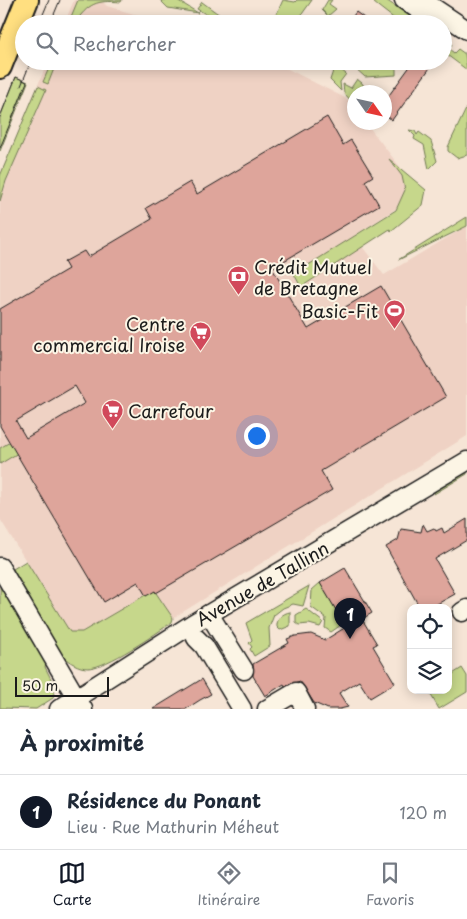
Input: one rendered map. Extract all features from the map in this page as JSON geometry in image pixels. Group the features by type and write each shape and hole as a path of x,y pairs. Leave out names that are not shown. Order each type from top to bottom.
{"main road":[{"path":"21,15 27,0"},
{"path":"29,15 35,0"},
{"path":"0,66 15,29"},
{"path":"0,84 15,48"}],"street":[{"path":"404,0 427,15"},
{"path":"422,0 444,15"},
{"path":"452,20 467,30"},
{"path":"452,32 467,43"},
{"name":"Avenue de Tallinn","path":"59,709 79,703 209,614 467,461"},
{"path":"0,567 79,703"},
{"path":"209,614 244,670"},
{"path":"196,638 204,646 242,709"},
{"path":"268,709 296,692 305,709"}],"shaded area":[{"path":"74,0 101,0 107,6 137,15 68,15"},
{"path":"44,70 290,70 347,99 347,130 371,130 420,193 354,236 384,275 467,226 467,436 173,618 154,590 82,632 70,632 0,519 0,175"}],"green space":[{"path":"78,0 122,0 121,2 94,4 81,15 72,15"},
{"path":"160,0 177,0 198,13 168,8"},
{"path":"283,0 295,2 297,0 312,0 301,15 276,15"},
{"path":"328,0 332,0 329,4 336,9 329,15 322,10"},
{"path":"376,0 386,0 408,15 389,15 374,3"},
{"path":"202,2 221,15 208,15 197,9"},
{"path":"458,49 465,54 467,70 452,59 452,51 454,53"},
{"path":"48,70 53,70 48,84 43,82"},
{"path":"333,70 341,70 346,74 340,82 341,91 330,80"},
{"path":"357,70 396,70 396,75 365,77"},
{"path":"16,77 28,82 0,151 0,117"},
{"path":"357,79 363,85 353,85"},
{"path":"343,84 347,86 347,96 344,93"},
{"path":"38,86 46,90 6,181 0,201 0,176"},
{"path":"467,107 467,155 457,158 448,151 448,147"},
{"path":"409,130 415,131 417,135 419,132 431,141 437,161 429,169 424,145 414,139 415,136"},
{"path":"389,159 426,190 423,205 391,231 390,229 301,287 294,274 396,210 405,190 402,176"},
{"path":"467,217 467,226 398,260"},
{"path":"10,442 18,453 0,464 0,448"},
{"path":"467,469 467,474 434,494 436,487"},
{"path":"26,561 70,632 82,632 154,590 173,618 172,622 118,657 96,667 84,668 78,666 63,657 13,569"},
{"path":"320,583 344,623 331,632 325,628 326,618 311,607 312,590"},
{"path":"0,584 46,663 45,667 55,687 53,698 36,709 0,708"},
{"path":"309,586 303,606 293,604 283,608 274,615 269,628 270,646 254,656 250,649 252,647 249,643 252,640 246,623"},
{"path":"306,609 323,622 320,627 296,623 296,615"},
{"path":"290,612 290,626 280,630 277,627 279,619"},
{"path":"462,668 467,676 467,692 439,709 430,694 452,694 452,674"}],"building":[{"path":"407,70 428,70 392,120 392,91"},
{"name":"Centre commercial Iroise","path":"327,117 343,145 351,140 373,176 365,181 379,205 272,268 308,329 381,286 446,397 321,471 332,490 156,593 155,591 146,596 138,582 104,602 0,426 0,309 68,269 64,262 84,251 88,257 152,219 146,208 190,182 197,194","holes":["75,386 85,403 26,438 16,421"]},
{"path":"467,519 467,540 435,559 455,594 437,604 418,604 386,547 398,540 401,529 421,532 423,524 427,531 434,528 436,531 442,528 444,533"},
{"path":"345,568 372,613 362,619 377,644 373,646 395,683 370,698 359,681 339,693 348,707 340,709 328,709 314,703 300,681 285,686 284,684 265,696 253,676 253,664 289,643 287,639 311,634 325,640 346,627 320,583"},
{"path":"202,679 211,694 186,709 153,709"}],"tram line":[{"path":"43,15 49,0"},
{"path":"54,15 60,0"},
{"path":"21,86 27,70"},
{"path":"0,117 16,77 27,82 0,148"}],"place":[{"name":"Crédit Mutuel de Bretagne","path":"238,295"},
{"name":"Basic-Fit","path":"394,329"},
{"name":"Centre commercial Iroise","path":"201,352"},
{"name":"Carrefour","path":"112,429"},
{"name":"Résidence du Ponant","path":"350,639"}]}
